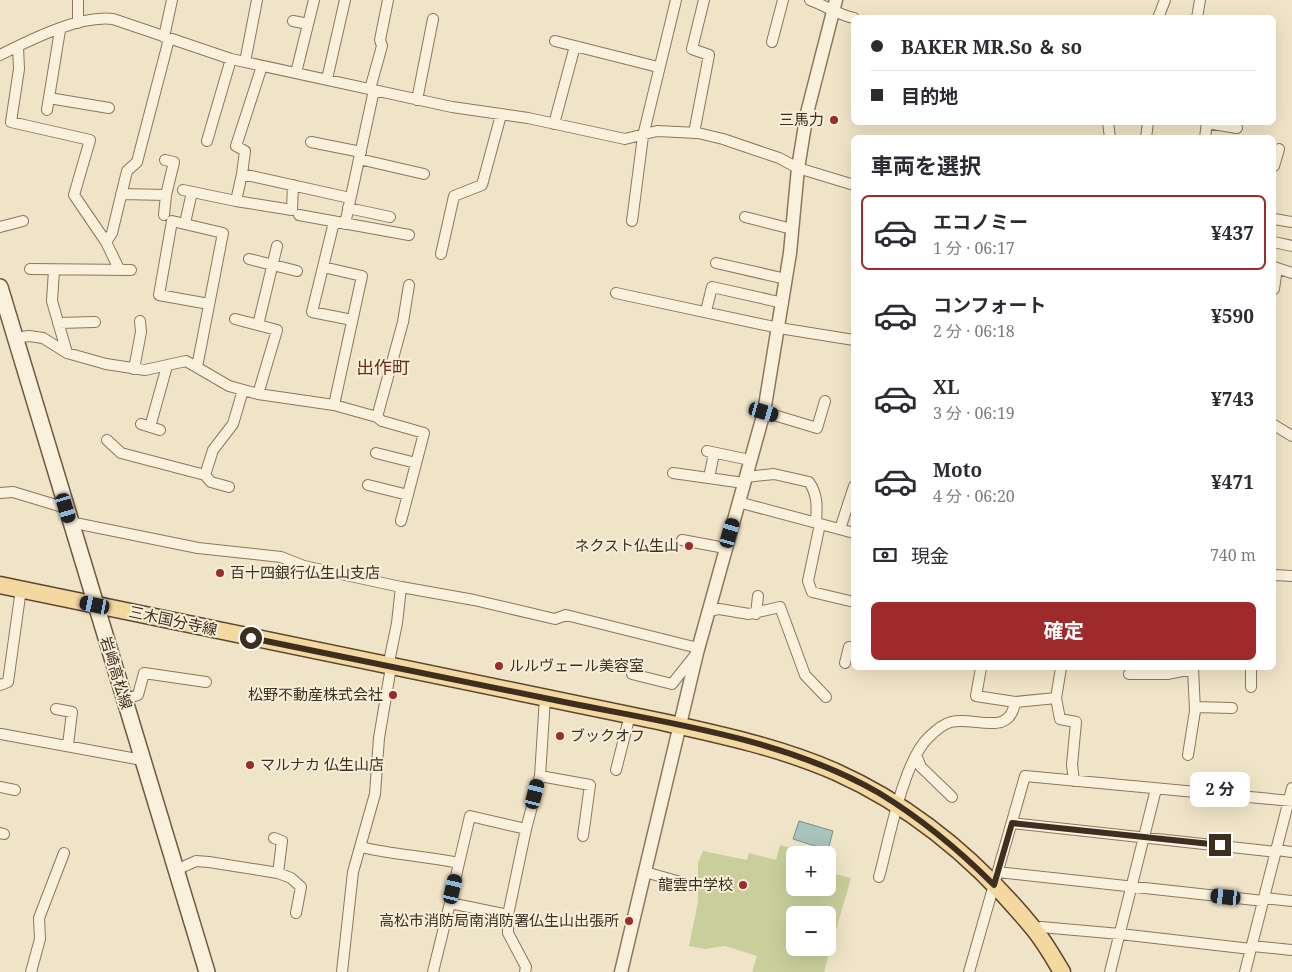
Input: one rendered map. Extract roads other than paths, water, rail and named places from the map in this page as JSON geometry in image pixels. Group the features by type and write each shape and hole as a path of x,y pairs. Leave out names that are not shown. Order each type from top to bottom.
{"main road":[{"name":"岩崎高松線","path":"0,286 207,972"},
{"name":"三木国分寺線","path":"0,585 389,667 630,715 795,757 835,772 878,793 956,847 996,878 1034,929 1062,972"}],"street":[{"path":"78,0 78,23"},
{"path":"106,242 112,233 127,171 137,162 166,38 172,0"},
{"path":"245,62 257,0"},
{"path":"296,73 314,0"},
{"path":"327,79 345,0"},
{"path":"352,320 312,312 323,267 340,223 348,208 382,46 380,40 388,0"},
{"path":"632,221 643,136 676,0"},
{"path":"694,133 709,55 692,49 704,0"},
{"path":"772,42 783,0"},
{"path":"810,0 835,4 844,16 851,17"},
{"path":"1159,15 1165,0"},
{"path":"1198,15 1200,0"},
{"path":"621,972 697,651 764,412 783,303 798,168 807,113 835,4"},
{"path":"0,56 78,23 100,18 113,19 231,59 417,100 501,114 625,139 643,136 656,131 694,133 723,139 779,158 798,168 851,184"},
{"path":"417,100 433,19"},
{"path":"293,22 308,24"},
{"path":"47,110 60,30"},
{"path":"556,41 654,66"},
{"path":"554,124 575,46"},
{"path":"18,47 19,69 11,122 90,140 74,196 106,242 119,269"},
{"path":"206,141 231,59"},
{"path":"236,201 245,151 236,146 262,66"},
{"path":"49,98 109,108"},
{"path":"441,254 454,196 482,185 501,114"},
{"path":"1219,125 1238,128"},
{"path":"311,142 424,174"},
{"path":"1276,159 1279,149"},
{"path":"164,215 166,195 174,162 166,160"},
{"path":"242,174 350,198"},
{"path":"185,223 188,191 292,210 293,185"},
{"path":"122,194 166,195"},
{"path":"348,208 390,217"},
{"path":"298,215 409,235"},
{"path":"745,218 792,229"},
{"path":"1276,219 1292,222"},
{"path":"0,228 23,220"},
{"path":"197,367 223,233 185,223 172,222 159,295 209,304"},
{"path":"1276,242 1292,246"},
{"path":"258,325 277,246"},
{"path":"249,259 297,271"},
{"path":"716,263 786,279"},
{"path":"323,267 362,276 334,405"},
{"path":"1276,268 1292,273"},
{"path":"30,269 131,270"},
{"path":"54,270 52,301 67,353"},
{"path":"377,417 403,322 409,286"},
{"path":"706,311 712,287 783,303"},
{"path":"616,293 779,328 851,340"},
{"path":"236,319 277,330 258,394"},
{"path":"134,369 141,332 140,321"},
{"path":"58,323 95,322"},
{"path":"15,338 29,336 43,338 67,353 106,364 134,369 145,370 168,366 182,361 197,367 229,386 258,394 334,405 424,433 401,521"},
{"path":"151,427 168,366"},
{"path":"206,475 212,450 232,424 243,390"},
{"path":"764,412 817,428 825,401"},
{"path":"1276,426 1292,436"},
{"path":"107,440 121,453 206,475 211,482 229,487"},
{"path":"709,478 711,452 750,460"},
{"path":"376,453 416,464"},
{"path":"673,473 745,480 774,474 809,482 814,490 817,503 818,523 808,581 812,592 851,601"},
{"path":"368,485 408,495"},
{"path":"0,493 13,492 68,515 198,548 281,557 304,566 474,600 556,619 566,615 697,651"},
{"path":"840,529 851,495"},
{"path":"738,502 851,532"},
{"path":"682,540 726,548"},
{"path":"1276,575 1292,576"},
{"path":"342,972 353,872 375,794 378,738 402,587"},
{"path":"0,685 8,682 20,589"},
{"path":"756,614 758,596"},
{"path":"708,611 719,609 756,614 780,607 805,675 826,697"},
{"path":"632,674 672,684 697,651"},
{"path":"981,670 976,696 1015,702 1056,698"},
{"path":"1061,670 1056,698 1060,719 1076,722 1072,765 1074,781"},
{"path":"1129,674 1167,674 1184,670"},
{"path":"1188,756 1195,707 1193,670"},
{"path":"1251,670 1251,687"},
{"path":"124,699 138,695 144,673 206,682"},
{"path":"525,972 526,967 508,933 508,915 526,829 540,776 545,698"},
{"path":"879,877 898,806 916,756 927,738 943,725 953,722 998,723 1007,720 1013,713 1015,702"},
{"path":"1195,707 1232,708"},
{"path":"56,709 72,712 68,745"},
{"path":"616,770 630,715"},
{"path":"1,734 142,760"},
{"path":"916,756 922,767 952,796"},
{"path":"540,776 590,785 583,836"},
{"path":"969,972 1025,776 1290,801"},
{"path":"0,787 16,790"},
{"path":"1245,972 1292,788"},
{"path":"1110,972 1156,789"},
{"path":"433,972 470,816 526,829"},
{"path":"1012,823 1292,852"},
{"path":"274,838 282,841 278,873"},
{"path":"361,847 396,855 419,855 459,863"},
{"path":"31,972 40,939 39,918 64,854"},
{"path":"176,870 196,861 278,873 291,878 301,887 296,913"},
{"path":"645,872 691,885"},
{"path":"996,878 1132,886 1264,900 1292,901"},
{"path":"450,902 508,915"},
{"path":"1034,929 1041,927 1252,948 1292,950"}],"water":[{"path":"799,821 833,831 829,846 815,846 793,839"}],"place":[{"name":"三馬力","path":"834,120"},
{"name":"ネクスト仏生山","path":"689,546"},
{"name":"百十四銀行仏生山支店","path":"220,573"},
{"name":"ルルヴェール美容室","path":"499,666"},
{"name":"松野不動産株式会社","path":"393,695"},
{"name":"ブックオフ","path":"560,736"},
{"name":"マルナカ 仏生山店","path":"250,765"},
{"name":"龍雲中学校","path":"743,885"},
{"name":"高松市消防局南消防署仏生山出張所","path":"629,921"}],"district":[{"name":"出作町","path":"383,368"}]}
